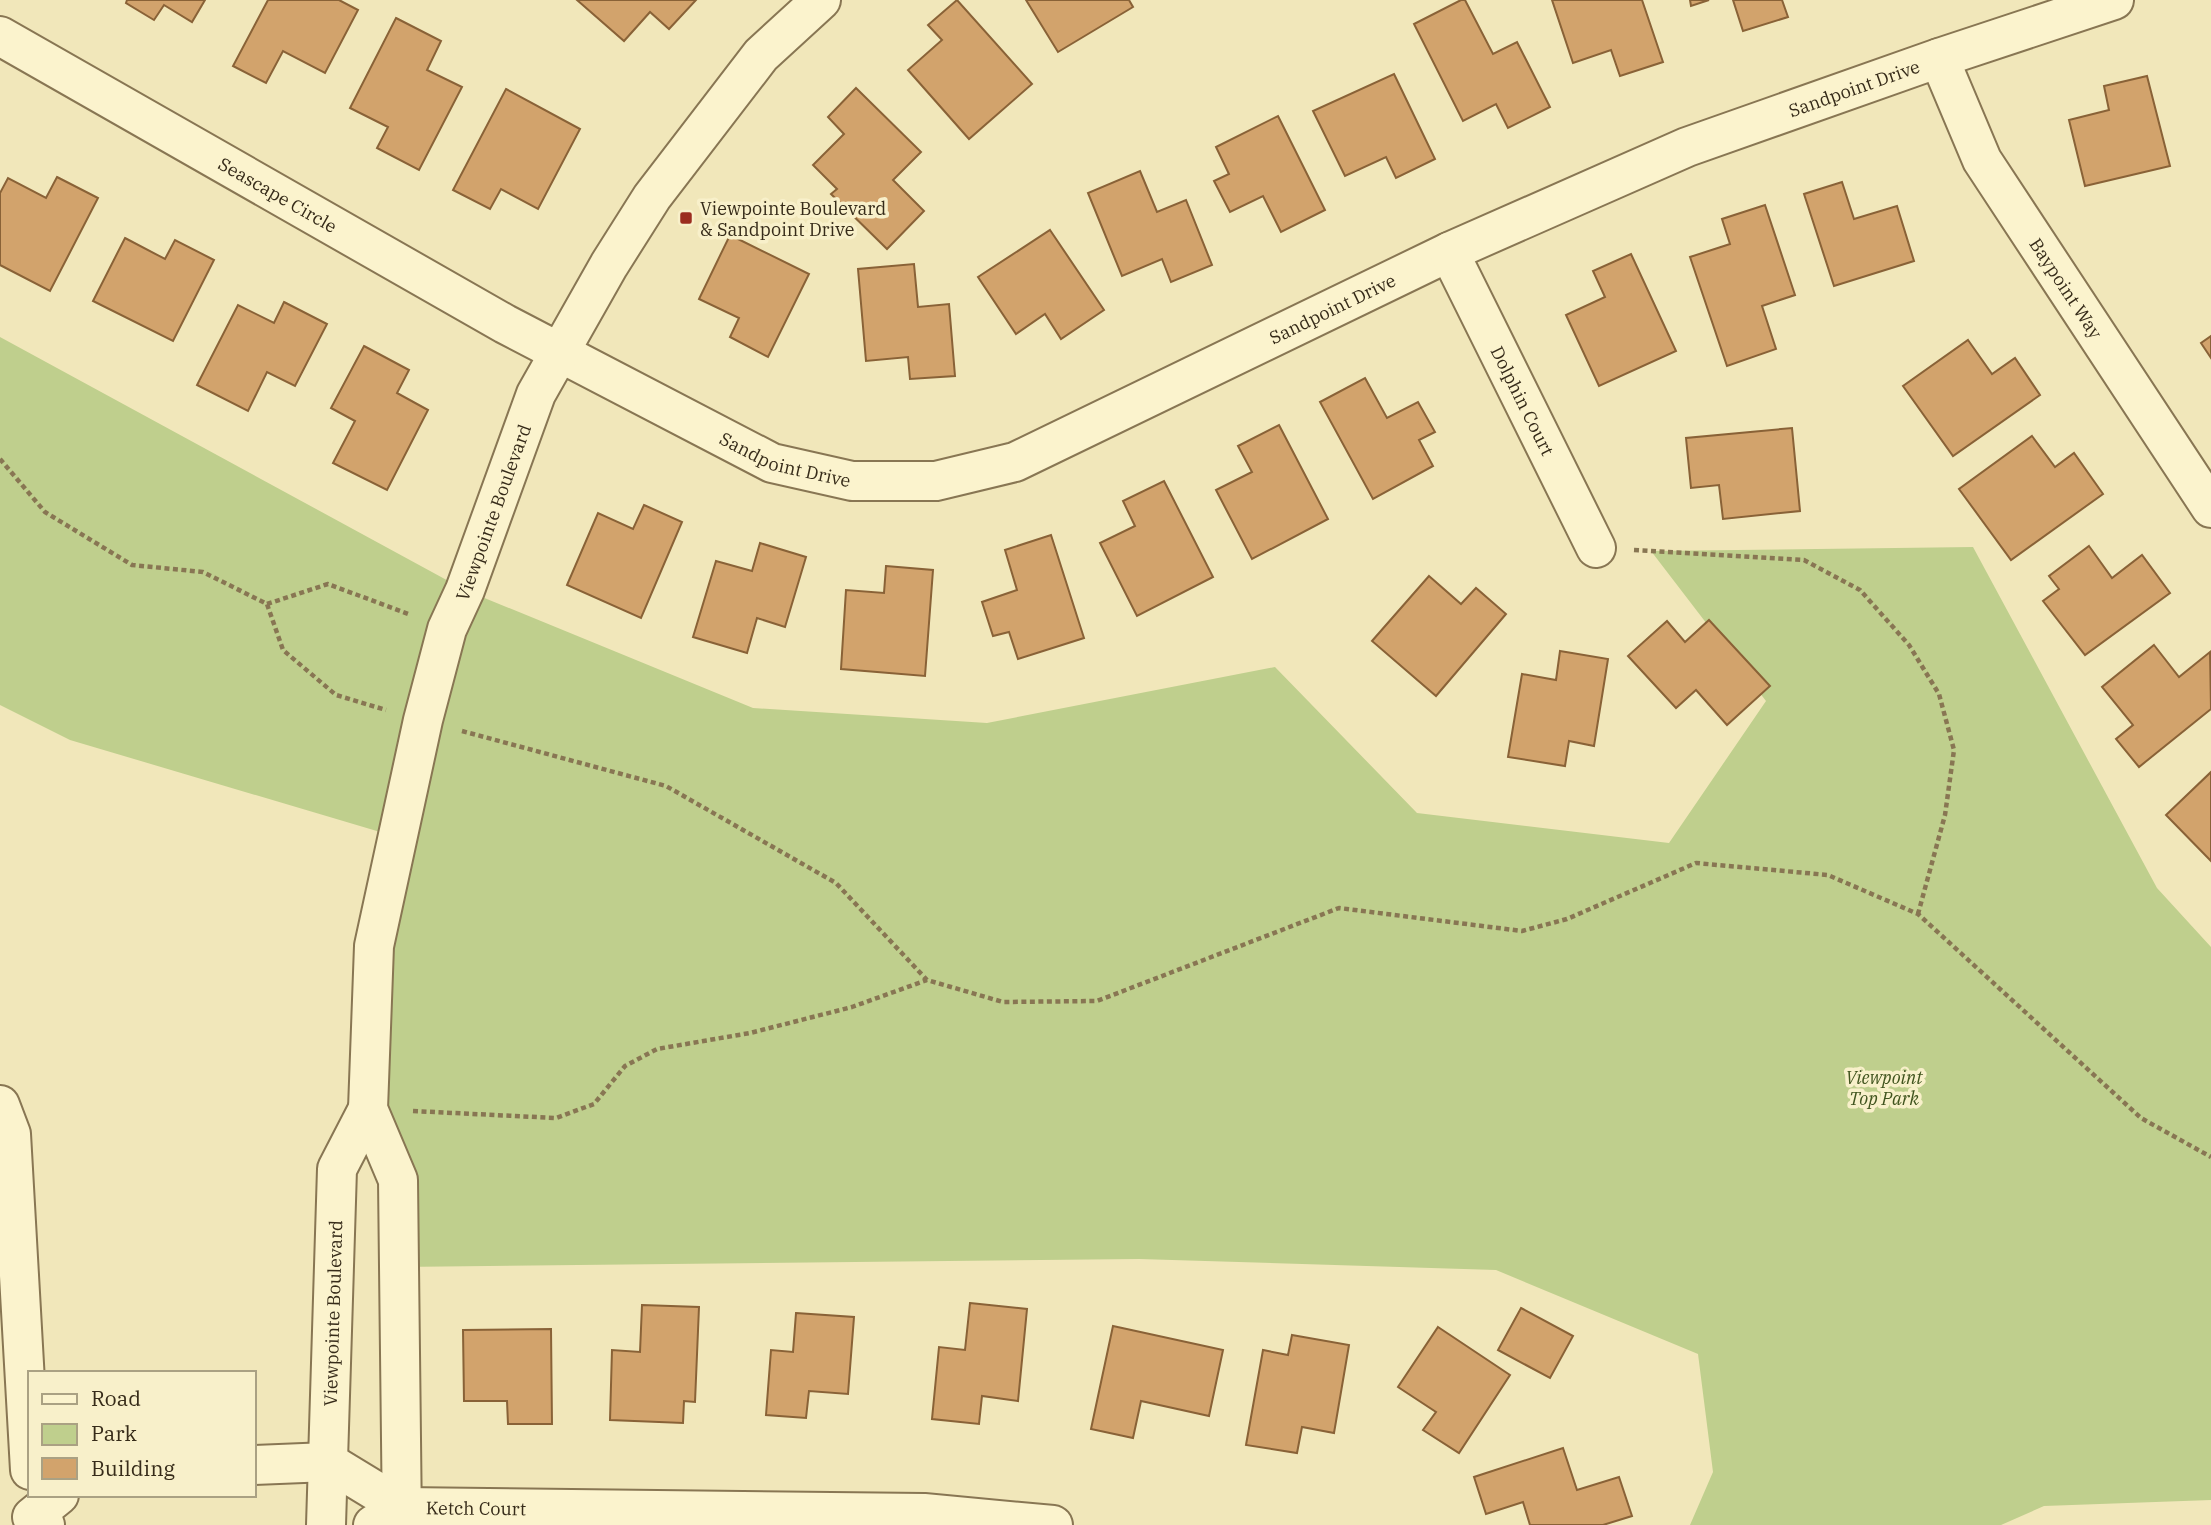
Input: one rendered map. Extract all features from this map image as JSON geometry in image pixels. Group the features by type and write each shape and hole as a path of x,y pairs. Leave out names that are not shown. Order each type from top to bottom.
{"street":[{"name":"Viewpointe Boulevard","path":"392,1519 398,1180 368,1109 374,946 423,720 447,629 465,590 536,394 609,265 652,197 761,55 821,0"},
{"name":"Sandpoint Drive","path":"558,353 772,463 852,481 936,481 1015,462 1449,252 1688,147 1939,58 2114,0"},
{"name":"Seascape Circle","path":"0,36 558,353"},
{"name":"Baypoint Way","path":"1939,58 1982,160 2211,508"},
{"name":"Dolphin Court","path":"1449,252 1596,548"},
{"path":"0,1105 11,1135 28,1435"},
{"name":"Viewpointe Boulevard","path":"326,1525 337,1169 368,1109"},
{"path":"256,1465 328,1462 392,1519"},
{"name":"Ketch Court","path":"392,1519 924,1513 1053,1525"}],"path":[{"path":"0,459 44,512 132,565 203,572 267,604 283,650 335,695 666,786 836,883 927,980 1003,1002 1097,1002 1339,908 1522,931 1567,919 1696,863 1828,875 1919,914 2141,1118 2211,1157"},
{"path":"1596,548 1804,560 1860,590 1909,645 1940,694 1954,750 1945,815 1919,914"},
{"path":"267,604 328,584 447,629"},
{"path":"368,1109 556,1118 594,1104 625,1066 657,1049 750,1033 852,1007 927,980"}],"green space":[{"name":"Viewpoint Top Park","path":"0,337 465,590 753,708 987,723 1275,667 1417,813 1669,843 1766,701 1651,551 1973,547 2157,888 2211,947 2211,1500 2044,1506 2001,1525 1690,1525 1713,1472 1698,1354 1496,1270 1139,1259 399,1267 368,1109 397,837 70,740 0,705"}],"building":[{"path":"127,0 205,0 192,22 164,5 154,20 126,3"},
{"path":"268,0 339,0 358,10 325,73 283,51 266,83 233,66"},
{"path":"577,0 696,0 669,29 650,12 624,41"},
{"path":"957,0 1032,84 969,139 908,70 942,40 928,25"},
{"path":"1026,0 1129,0 1133,7 1058,52"},
{"path":"1465,0 1493,54 1517,42 1550,107 1508,128 1496,104 1463,121 1414,24"},
{"path":"1552,0 1642,0 1663,62 1620,76 1611,50 1573,63"},
{"path":"1690,0 1709,0 1691,6"},
{"path":"1733,0 1782,0 1788,17 1743,31"},
{"path":"396,18 441,41 427,70 462,87 419,170 377,148 388,127 350,108"},
{"path":"1394,74 1435,159 1396,178 1386,157 1345,176 1313,111"},
{"path":"2147,76 2170,166 2085,186 2069,120 2109,110 2104,86"},
{"path":"856,88 921,152 893,180 924,211 887,249 831,194 837,189 813,165 844,134 828,117"},
{"path":"506,89 580,129 538,209 501,189 490,209 453,190"},
{"path":"1278,116 1325,210 1281,232 1263,196 1230,212 1214,181 1229,174 1216,147"},
{"path":"1140,171 1157,212 1186,200 1212,265 1171,282 1162,259 1122,276 1088,193"},
{"path":"57,177 98,198 50,291 0,265 0,193 8,178 46,198"},
{"path":"1842,182 1854,219 1897,206 1914,261 1834,286 1804,194"},
{"path":"1765,205 1795,295 1762,306 1776,349 1727,366 1690,257 1730,244 1722,219"},
{"path":"1050,230 1104,310 1061,339 1045,314 1016,334 978,277"},
{"path":"730,235 809,274 768,357 730,337 739,318 699,299"},
{"path":"125,238 165,259 175,240 214,260 173,341 93,301"},
{"path":"1631,254 1676,351 1599,386 1566,315 1605,297 1593,271"},
{"path":"914,264 918,307 949,304 955,376 910,379 908,357 866,361 858,269"},
{"path":"284,302 327,324 295,386 267,372 248,411 197,385 238,305 274,323"},
{"path":"2211,336 2211,358 2201,343"},
{"path":"1968,340 1992,374 2015,358 2040,395 1953,456 1903,386"},
{"path":"364,346 409,370 397,393 428,410 387,490 333,463 355,421 331,408"},
{"path":"1365,378 1387,418 1418,402 1435,432 1419,440 1433,466 1373,499 1320,402"},
{"path":"1279,425 1328,519 1252,559 1216,490 1252,472 1238,446"},
{"path":"1792,428 1800,511 1723,519 1719,485 1691,488 1686,438"},
{"path":"2032,436 2055,467 2074,453 2103,494 2011,560 1959,489"},
{"path":"1164,481 1213,577 1137,616 1100,543 1135,526 1123,501"},
{"path":"644,505 682,522 641,618 567,585 598,513 633,529"},
{"path":"1051,535 1084,638 1018,659 1009,632 993,636 982,602 1017,590 1005,550"},
{"path":"760,543 806,557 785,627 757,618 747,653 693,637 716,561 752,571"},
{"path":"2089,546 2112,578 2142,555 2170,593 2085,655 2043,601 2059,589 2049,576"},
{"path":"886,566 933,570 925,676 841,669 846,590 884,593"},
{"path":"1429,576 1461,604 1476,588 1506,614 1436,696 1372,641"},
{"path":"1709,620 1770,686 1727,725 1696,690 1676,708 1628,656 1667,621 1685,642"},
{"path":"2154,645 2179,677 2210,652 2211,709 2139,767 2116,739 2133,725 2102,687"},
{"path":"1560,651 1608,659 1594,746 1569,741 1565,766 1508,757 1522,674 1556,680"},
{"path":"2211,772 2211,861 2166,815"},
{"path":"970,1303 1027,1309 1018,1401 982,1396 979,1424 932,1419 939,1347 965,1350"},
{"path":"642,1305 699,1307 695,1402 684,1401 683,1423 610,1420 612,1350 640,1352"},
{"path":"1521,1308 1573,1336 1550,1378 1498,1350"},
{"path":"796,1313 854,1317 848,1394 809,1391 806,1418 766,1415 771,1350 793,1352"},
{"path":"1113,1326 1223,1350 1209,1416 1141,1401 1133,1438 1091,1429"},
{"path":"1438,1327 1510,1375 1459,1453 1423,1430 1436,1412 1398,1387"},
{"path":"551,1329 552,1424 508,1424 507,1401 464,1401 463,1330"},
{"path":"1292,1335 1349,1345 1334,1433 1302,1427 1297,1453 1246,1445 1263,1350 1288,1355"},
{"path":"1563,1448 1577,1490 1619,1477 1632,1516 1603,1525 1530,1525 1523,1502 1486,1514 1474,1477"}],"place":[{"name":"Viewpointe Boulevard & Sandpoint Drive","path":"686,218"}]}
